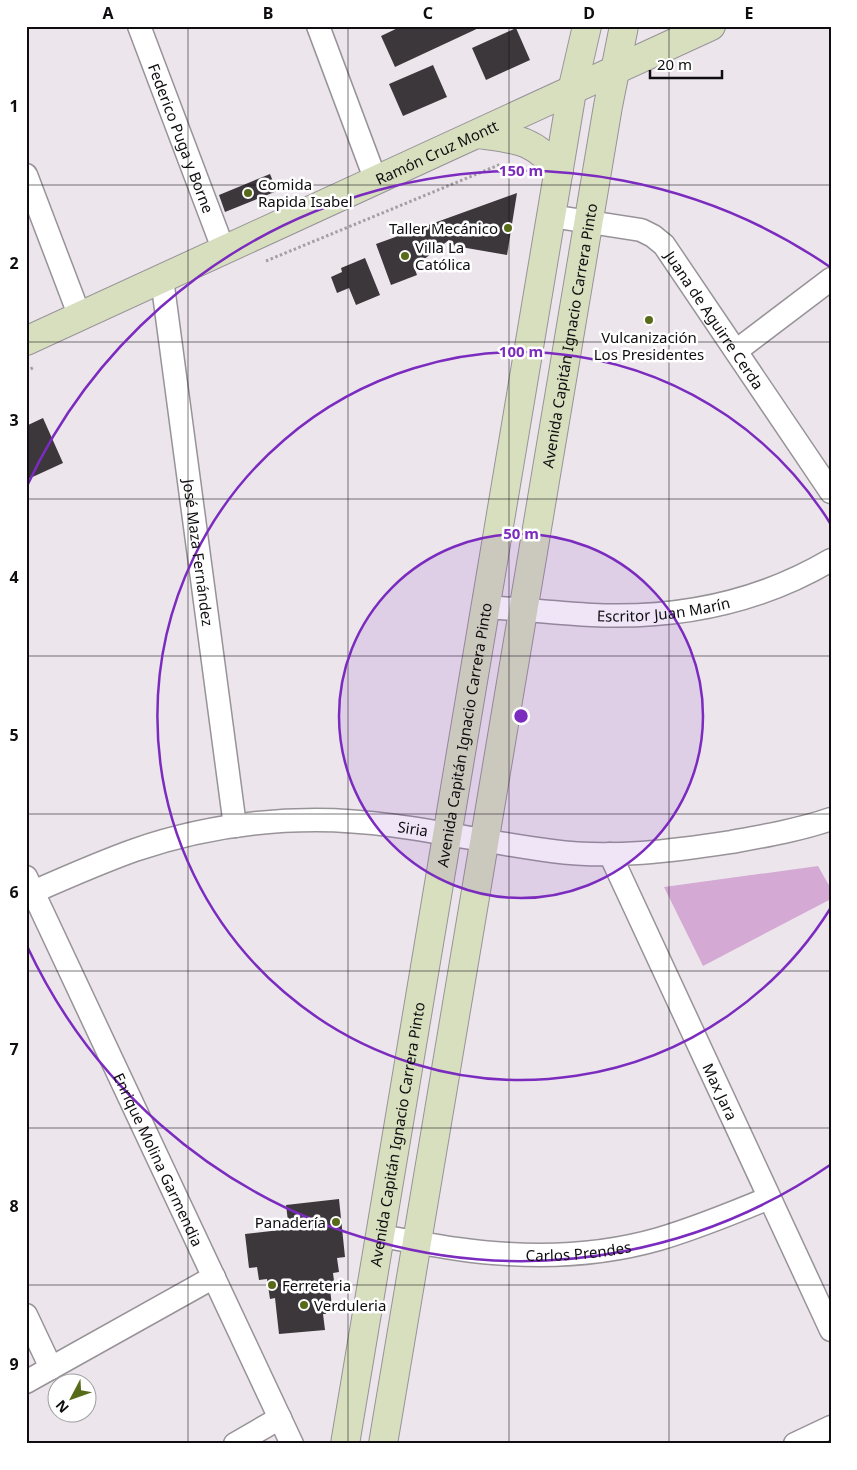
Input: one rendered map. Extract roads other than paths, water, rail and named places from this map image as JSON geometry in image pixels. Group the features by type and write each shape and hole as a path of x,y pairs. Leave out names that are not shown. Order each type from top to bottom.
{"street":[{"name":"Federico Puga y Borne","path":"139,26 224,251"},
{"name":"Avenida Capitán Ignacio Carrera Pinto","path":"345,1444 558,171 586,26"},
{"name":"Avenida Capitán Ignacio Carrera Pinto","path":"383,1444 588,221 614,71 624,26"},
{"name":"Ramón Cruz Montt","path":"26,342 711,26"},
{"path":"325,29 376,181"},
{"path":"478,134 513,138 528,143 544,154 558,171"},
{"path":"26,175 80,317"},
{"name":"Juana de Aguirre Cerda","path":"551,216 641,230 653,236 664,245 831,492"},
{"name":"José Maza Fernández","path":"162,279 235,826"},
{"path":"736,351 831,279"},
{"name":"Escritor Juan Marín","path":"485,606 592,615 637,615 717,606 786,584 831,560"},
{"name":"Siria","path":"28,883 194,834 235,826 283,821 356,821 581,854 643,853 714,845 828,827"},
{"name":"Max Jara","path":"610,854 831,1330"},
{"name":"Enrique Molina Garmendia","path":"28,883 292,1444"},
{"name":"Carlos Prendes","path":"380,1236 507,1254 546,1255 584,1253 621,1248 658,1239 693,1228 769,1198"},
{"path":"26,1382 214,1277"},
{"path":"26,1315 51,1368"},
{"path":"235,1444 280,1418"},
{"path":"795,1444 831,1427"}],"place":[{"name":"Comida Rapida Isabel","path":"248,193"},
{"name":"Taller Mecánico","path":"508,228"},
{"name":"Villa La Católica","path":"405,256"},
{"name":"Vulcanización Los Presidentes","path":"649,320"},
{"name":"Panadería","path":"336,1222"},
{"name":"Ferreteria","path":"272,1285"},
{"name":"Verduleria","path":"304,1305"}]}
